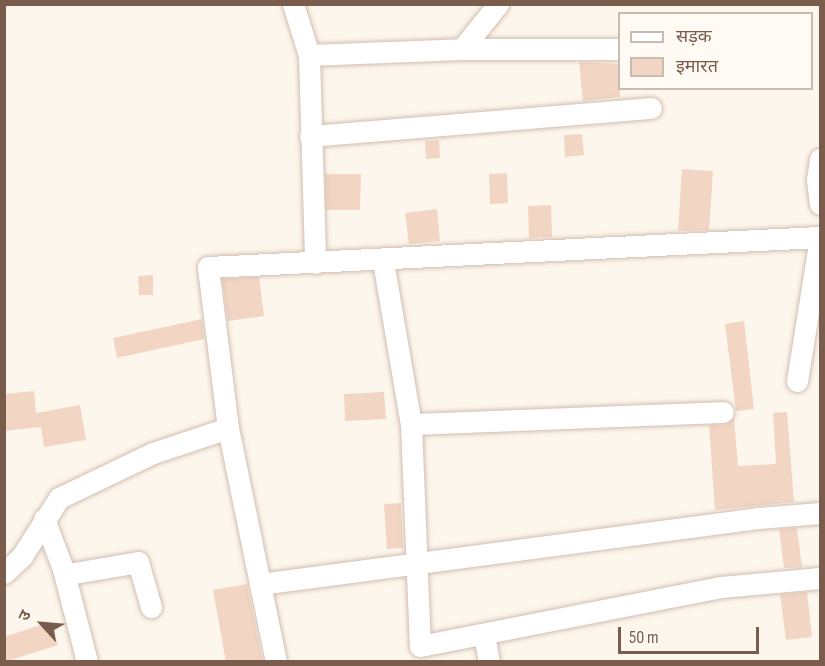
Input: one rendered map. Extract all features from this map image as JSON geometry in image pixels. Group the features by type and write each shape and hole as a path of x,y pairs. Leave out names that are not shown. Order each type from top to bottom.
{"street":[{"path":"294,4 309,55 315,263"},
{"path":"462,49 498,4"},
{"path":"309,55 462,49 618,49"},
{"path":"310,136 651,108"},
{"path":"820,159 817,180 820,204"},
{"path":"276,662 228,429 208,267 383,261 820,237 797,381"},
{"path":"383,261 411,424 420,646 721,587 820,578"},
{"path":"411,424 723,412"},
{"path":"4,573 22,556 59,498 96,478 153,453 228,429"},
{"path":"260,584 416,562 820,513"},
{"path":"44,519 63,569 87,662"},
{"path":"63,569 68,574 138,562 151,607"},
{"path":"484,633 489,662"}],"building":[{"path":"579,62 618,64 620,97 583,101"},
{"path":"582,134 584,155 565,157 564,135"},
{"path":"439,140 440,158 426,159 425,141"},
{"path":"682,169 713,171 709,230 678,231"},
{"path":"507,173 508,203 490,204 489,174"},
{"path":"325,174 361,174 360,210 326,210"},
{"path":"551,205 552,237 529,238 528,206"},
{"path":"437,209 440,241 409,244 405,213"},
{"path":"153,275 153,295 139,295 138,276"},
{"path":"259,277 264,316 228,321 222,279"},
{"path":"202,319 204,339 117,358 113,338"},
{"path":"744,321 754,409 736,411 725,324"},
{"path":"34,391 36,413 80,405 86,440 44,447 41,427 4,431 4,394"},
{"path":"384,392 386,419 345,421 344,394"},
{"path":"787,412 794,502 715,510 709,425 724,425 734,418 738,466 776,464 773,413"},
{"path":"401,503 403,548 387,549 384,504"},
{"path":"797,528 802,567 784,568 779,529"},
{"path":"247,584 263,662 226,662 213,590"},
{"path":"807,592 812,637 786,640 780,594"},
{"path":"50,622 58,645 4,662 4,637"}]}
